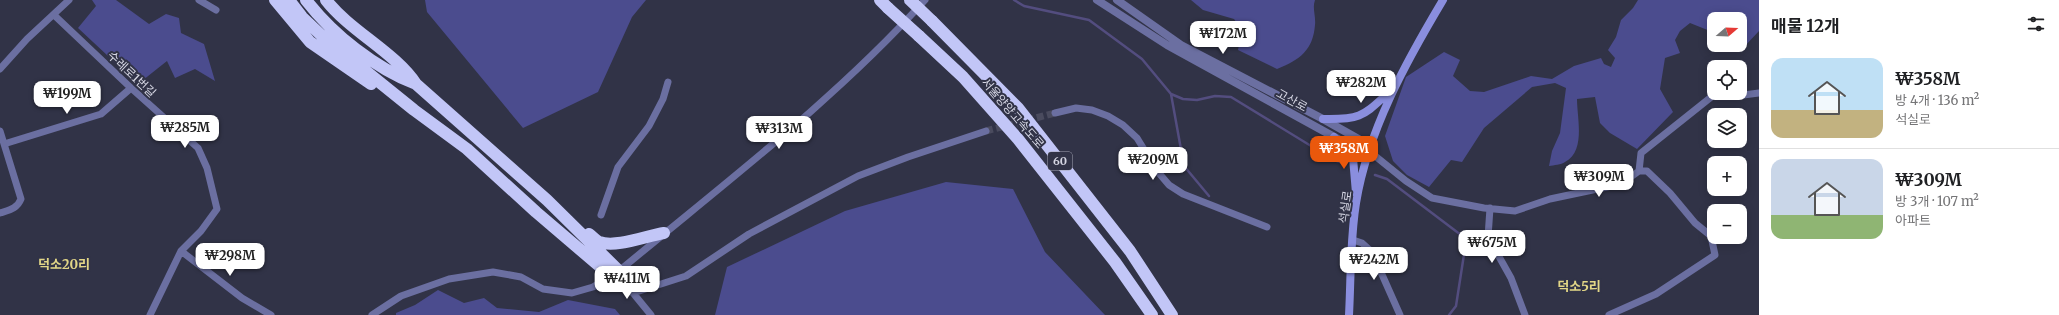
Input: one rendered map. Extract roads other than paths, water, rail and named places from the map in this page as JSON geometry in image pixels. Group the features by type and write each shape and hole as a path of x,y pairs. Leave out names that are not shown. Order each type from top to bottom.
{"highway":[{"path":"276,0 310,42 360,77 414,110"},
{"path":"289,0 302,17 321,35 414,110 467,149 536,212 615,273"},
{"path":"306,0 321,20 352,46 398,77 416,84"},
{"path":"326,0 360,33 409,73 416,84 566,219 615,273"},
{"name":"서울양양고속도로","path":"910,0 1018,108 1130,250 1172,315"},
{"name":"서울양양고속도로","path":"884,4 963,77 1018,139 1115,262 1152,315"},
{"path":"566,219 575,222 598,242 626,242 664,233"}],"main road":[{"name":"석실로","path":"1348,315 1356,203 1370,151 1396,86 1443,0"},
{"path":"1323,119 1342,120 1359,117 1370,110 1396,86"},
{"path":"1334,137 1353,158 1356,203"}],"street":[{"path":"0,69 27,39 70,0"},
{"path":"199,0 216,10"},
{"path":"372,315 401,296 449,279 475,274 494,272 521,277 543,289 572,293 593,287 615,273 824,100 891,38 925,0"},
{"name":"고산로","path":"1097,0 1166,45 1358,150 1370,151"},
{"name":"고산로","path":"1117,0 1181,45 1323,119 1362,141 1370,151"},
{"name":"수레로1번길","path":"54,14 131,88 198,148 208,168 217,209 201,231 181,251 150,315"},
{"path":"601,215 618,167 649,126 663,99 668,82"},
{"path":"4,144 101,114 131,88"},
{"path":"1639,171 1641,153 1715,94 1736,96 1759,93"},
{"path":"1055,113 1076,108 1092,110 1108,116 1123,125 1137,138 1158,172 1169,185 1183,194 1268,227"},
{"path":"0,131 21,199 19,204 14,209 0,213"},
{"path":"633,293 686,276 749,234 858,176 908,157 986,131"},
{"path":"1370,151 1406,181 1432,198 1515,211 1550,199 1621,184 1639,171 1647,171 1670,194 1695,223 1711,236 1715,255 1656,294 1609,315"},
{"path":"1490,208 1488,237 1511,278 1525,315"},
{"path":"1353,240 1362,243 1372,252 1400,315"},
{"path":"181,251 242,298 271,315"},
{"path":"615,273 651,315"}],"waterway":[{"path":"1014,0 1024,6 1089,20 1142,59 1171,94 1183,99 1197,100 1215,96 1231,97 1334,160 1346,164"},
{"path":"1171,94 1184,166 1209,196"},
{"path":"1375,175 1387,179 1461,235 1465,248 1456,306 1449,315"}],"tunnel":[{"path":"986,131 1055,113"}],"district":[{"name":"덕소20리","path":"64,264"},
{"name":"덕소5리","path":"1579,286"}]}
